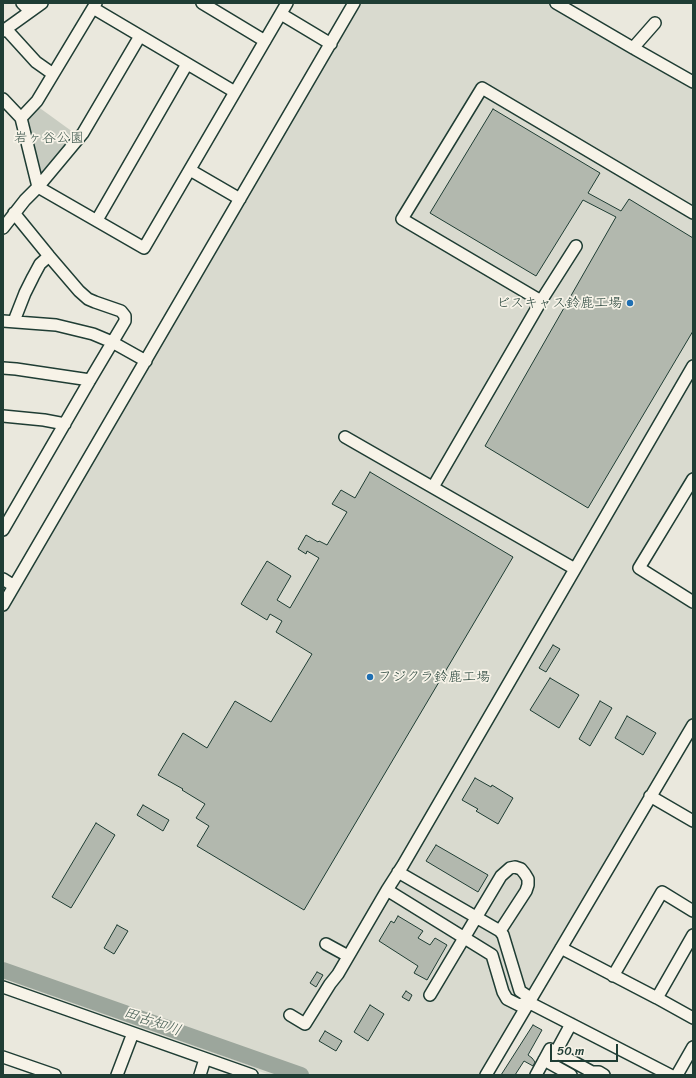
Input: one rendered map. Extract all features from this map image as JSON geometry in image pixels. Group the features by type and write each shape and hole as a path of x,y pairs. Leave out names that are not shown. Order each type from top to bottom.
{"street":[{"path":"42,3 26,7 4,30 36,62 53,74"},
{"path":"202,3 265,41"},
{"path":"3,99 21,118 38,187 144,248 287,3"},
{"path":"3,605 354,3"},
{"path":"556,3 693,82"},
{"path":"21,118 37,101 91,6 235,92"},
{"path":"281,14 331,44"},
{"path":"633,48 655,23"},
{"path":"3,228 14,213 83,133 140,36"},
{"path":"97,220 188,64"},
{"path":"541,301 402,219 482,88 693,213"},
{"path":"190,170 240,199"},
{"path":"3,530 125,321 125,316 121,311 95,302 79,291 14,213"},
{"path":"433,487 541,301 576,246"},
{"path":"49,256 40,264 8,321 56,325 93,334 112,342 146,361"},
{"path":"290,1015 305,1024 338,974 693,366"},
{"path":"3,368 90,380"},
{"path":"3,416 44,420 65,424"},
{"path":"345,437 575,569"},
{"path":"693,479 638,568 693,602"},
{"path":"3,579 14,586"},
{"path":"486,1075 693,725"},
{"path":"650,796 693,821"},
{"path":"430,995 501,876 505,871 514,867 521,870 525,874 528,879 528,885 526,891 500,931"},
{"path":"398,872 500,931 503,935 520,991 526,995 528,1002"},
{"path":"387,890 492,955 507,999 519,1005 528,1002 571,1024 649,1070 670,1075"},
{"path":"613,976 662,892 693,911"},
{"path":"657,998 693,935"},
{"path":"326,944 348,956"},
{"path":"560,948 693,1018"},
{"path":"3,987 252,1075"},
{"path":"536,1075 547,1061 556,1053 571,1024"},
{"path":"117,1075 133,1033"},
{"path":"677,1075 693,1047"},
{"path":"556,1053 592,1072 600,1074"},
{"path":"3,1057 55,1075"},
{"path":"200,1075 205,1058"},
{"path":"547,1061 571,1075"}],"shaded area":[{"name":"フジクラ鈴鹿工場","path":"358,3 549,3 693,85 693,474 635,568 693,606 693,716 480,1075 270,1075 3,982 3,611"}],"green space":[{"name":"岩ヶ谷公園","path":"37,106 77,135 45,173 38,171 27,118"}],"building":[{"name":"ビスキャス鈴鹿工場","path":"493,109 600,173 588,193 621,211 629,199 693,238 693,331 588,508 485,446 616,217 583,200 536,276 430,213"},
{"name":"フジクラ鈴鹿工場","path":"370,472 513,557 304,910 197,846 209,826 196,818 205,804 182,790 183,789 158,775 183,733 207,748 235,701 271,722 312,654 276,632 282,621 270,614 267,620 241,604 267,561 291,576 277,600 290,608 319,558 307,551 306,554 298,549 306,535 327,545 347,512 332,504 341,490 355,498"},
{"path":"553,645 560,649 546,672 539,668"},
{"path":"550,678 579,695 559,728 530,710"},
{"path":"600,701 612,708 590,746 579,739"},
{"path":"627,716 656,733 643,755 615,738"},
{"path":"475,778 491,787 492,785 513,798 498,824 476,811 478,809 462,800"},
{"path":"143,805 169,820 163,831 137,815"},
{"path":"96,823 115,835 71,908 52,897"},
{"path":"436,845 488,875 478,892 426,861"},
{"path":"398,916 423,931 418,938 430,945 435,938 447,945 427,980 414,973 418,966 379,941 391,921 394,923"},
{"path":"117,925 128,931 114,954 104,948"},
{"path":"317,972 323,975 316,987 310,983"},
{"path":"406,991 412,995 409,1001 402,997"},
{"path":"370,1005 384,1014 368,1041 354,1032"},
{"path":"533,1025 542,1030 528,1055 535,1062 533,1066 524,1061 515,1075 501,1075"},
{"path":"325,1031 342,1041 336,1051 319,1041"}],"waterway":[{"name":"田古知川","path":"3,970 301,1075"}],"place":[{"name":"ビスキャス鈴鹿工場","path":"630,303"},
{"name":"フジクラ鈴鹿工場","path":"370,677"}]}
